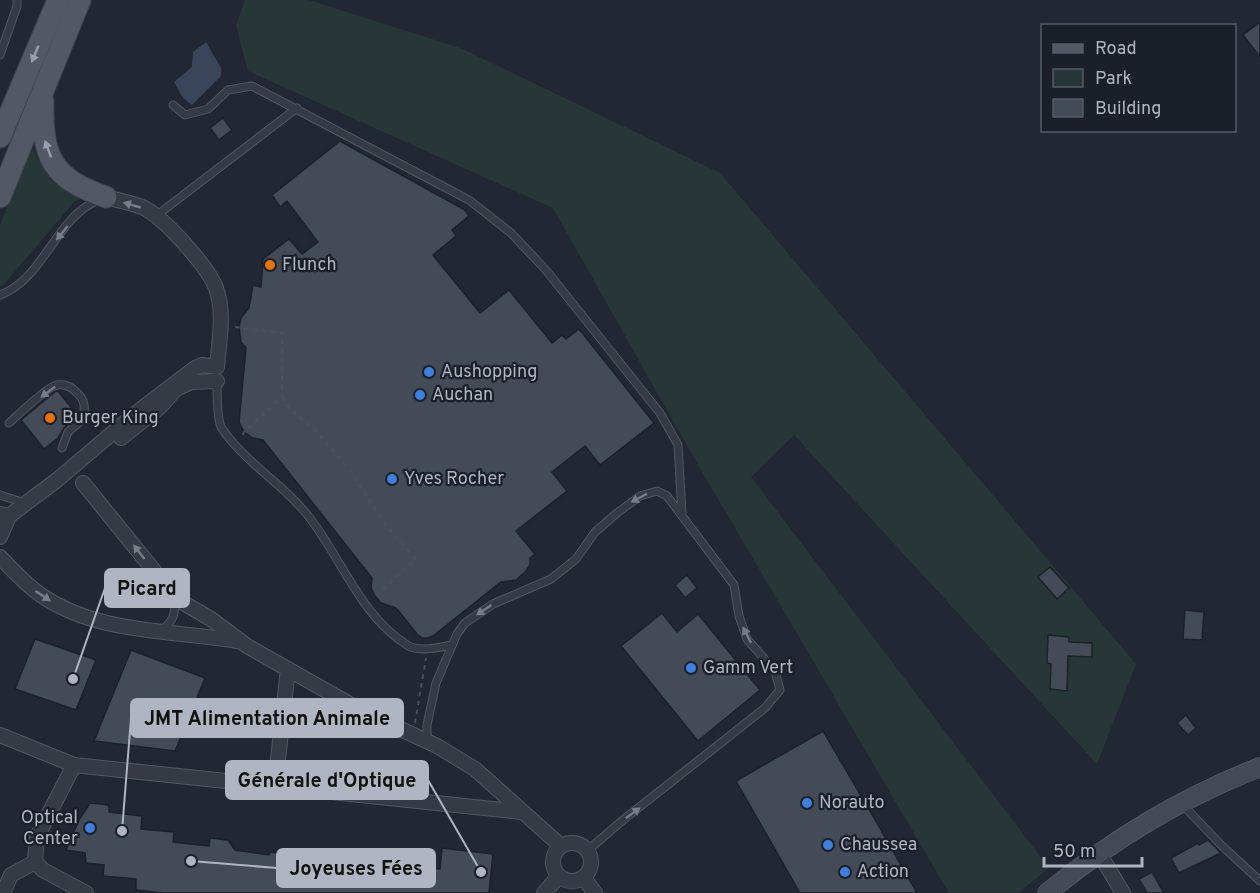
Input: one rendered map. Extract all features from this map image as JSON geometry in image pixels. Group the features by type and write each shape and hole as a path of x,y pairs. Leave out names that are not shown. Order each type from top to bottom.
{"main road":[{"path":"0,137 58,0"},
{"path":"0,197 80,0"},
{"path":"44,89 43,131 53,161 68,178 106,197"},
{"path":"1047,893 1119,838 1174,806 1260,767"}],"street":[{"path":"0,537 4,515 25,504 57,480 136,413 195,368 202,365 217,367 220,327 216,287 200,263 156,216 144,208 106,197"},
{"path":"83,483 84,472 91,460 160,407 176,389 191,382 217,381"},
{"path":"57,480 71,479 83,483 175,598 211,619 240,641 288,669 362,711 428,740 475,769 561,846"},
{"path":"0,557 39,594 57,605 113,625 240,641"},
{"path":"275,786 288,669"},
{"path":"0,735 74,765 522,812"},
{"path":"74,765 37,837 35,862 43,870 86,893"},
{"path":"572,842 588,850 591,856 591,868 584,878 571,882 559,876 555,871 553,857 561,846 572,842"},
{"path":"1099,853 1123,893"},
{"path":"3,893 11,875 35,862"},
{"path":"544,893 559,876"},
{"path":"584,878 595,893"}],"lane":[{"path":"0,55 17,0"},
{"path":"173,105 185,115 208,109 228,90 252,86 469,200 511,233 545,268 660,413 678,445 682,514"},
{"path":"156,216 297,108"},
{"path":"0,295 13,290 29,274 83,207 106,197"},
{"path":"217,367 221,426 238,449 284,489 305,512 339,561 365,607 410,647 428,649 452,645"},
{"path":"9,423 55,386 65,385 74,389 81,396 85,405 84,418 68,432 62,448"},
{"path":"428,740 427,725 436,684 457,634 465,623 493,604 551,579 576,559 595,532 640,496 657,491 667,496 734,585 739,616 747,639 776,671 780,690 765,708 588,850"},
{"path":"0,495 25,504"},
{"path":"161,631 175,615 175,598"},
{"path":"1174,806 1260,881"}],"path":[{"path":"239,327 282,333 282,396 290,409 316,431 350,470 383,522 416,559 375,596"},
{"path":"244,432 282,396"},
{"path":"413,735 428,649"}],"green space":[{"path":"245,0 309,0 463,49 720,173 1136,664 1097,764 794,435 751,477 1049,868 1018,893 949,893 690,451 553,208 248,71 236,26"},
{"path":"31,147 46,173 56,184 86,195 74,202 0,287 0,225"}],"water":[{"path":"206,42 221,68 221,76 192,105 183,98 174,82 192,67 193,52"}],"building":[{"path":"1260,22 1260,57 1243,35"},
{"path":"223,118 232,130 219,140 210,128"},
{"name":"Aushopping","path":"340,141 465,210 469,216 452,230 456,236 433,255 480,313 509,290 552,343 562,335 566,339 579,329 654,423 600,465 585,446 552,472 567,491 516,531 535,554 530,558 530,565 526,571 516,580 501,582 428,638 422,638 417,634 396,608 381,603 371,588 372,578 263,440 253,438 244,432 239,422 246,348 241,342 239,327 241,318 249,308 253,285 261,287 263,259 289,239 302,254 318,242 287,201 280,207 272,195"},
{"path":"56,391 78,416 64,428 58,438 44,449 21,420"},
{"path":"1050,567 1069,588 1057,599 1038,577"},
{"path":"687,575 697,588 685,598 675,585"},
{"path":"1185,610 1204,612 1202,640 1183,639"},
{"name":"Gamm Vert","path":"662,613 677,632 698,614 760,690 698,741 621,646"},
{"path":"1048,635 1069,637 1069,642 1092,643 1092,657 1068,656 1067,691 1050,689 1051,664 1047,663"},
{"path":"35,639 96,660 76,710 15,689"},
{"path":"131,650 205,678 175,751 94,741"},
{"path":"1186,715 1196,728 1188,735 1177,723"},
{"path":"823,731 917,893 800,893 736,781"},
{"path":"90,803 109,805 109,812 142,816 141,829 174,832 173,842 209,846 210,838 228,840 235,850 269,855 270,852 384,867 385,864 403,866 404,863 416,864 416,867 440,869 442,848 493,854 489,893 163,893 136,890 136,879 103,876 104,865 86,863 85,853 66,850 79,820"},
{"path":"1208,840 1221,853 1179,873 1171,858"},
{"path":"1152,872 1164,893 1147,893 1139,879"}],"place":[{"name":"Flunch","path":"270,265"},
{"name":"Aushopping","path":"429,372"},
{"name":"Auchan","path":"420,395"},
{"name":"Burger King","path":"50,418"},
{"name":"Yves Rocher","path":"392,479"},
{"name":"Gamm Vert","path":"691,668"},
{"name":"Picard","path":"73,679"},
{"name":"Norauto","path":"807,803"},
{"name":"Optical Center","path":"90,828"},
{"name":"JMT Alimentation Animale","path":"122,831"},
{"name":"Chaussea","path":"828,845"},
{"name":"Joyeuses Fées","path":"191,861"},
{"name":"Générale d'Optique","path":"481,872"},
{"name":"Action","path":"845,872"}]}
